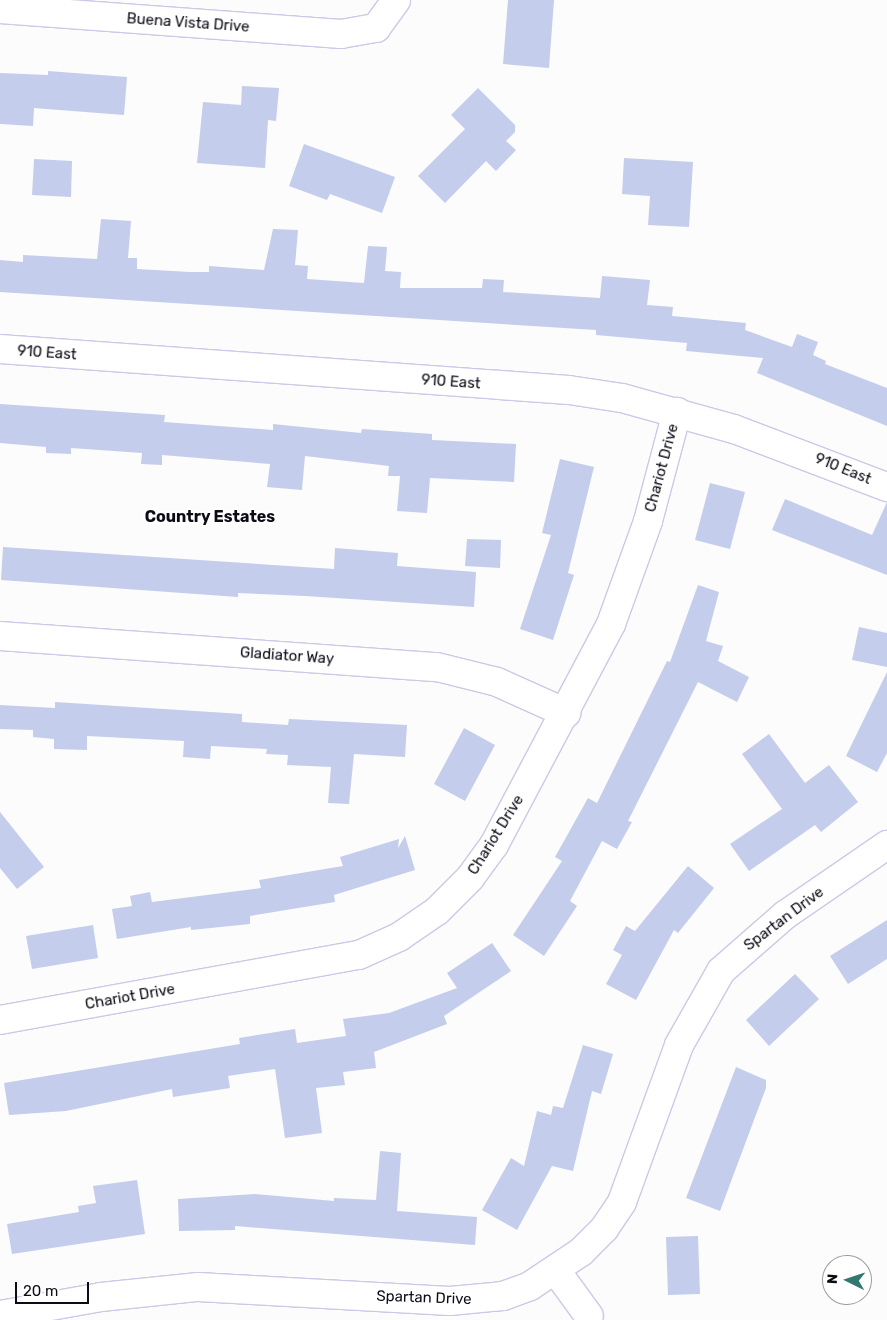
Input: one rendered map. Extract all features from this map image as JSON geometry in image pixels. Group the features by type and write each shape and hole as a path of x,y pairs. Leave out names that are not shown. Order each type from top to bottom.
{"street":[{"name":"Buena Vista Drive","path":"0,9 340,34 376,28 396,0"},
{"name":"910 East","path":"0,349 569,390 677,412 734,429 887,487"},
{"name":"Chariot Drive","path":"0,1020 360,954 399,937 437,911 470,878 494,845 611,624 648,521 677,412"},
{"name":"Gladiator Way","path":"0,636 437,667 497,682 566,712"},
{"name":"Spartan Drive","path":"0,1315 120,1295 198,1287 476,1300 503,1296 557,1272 604,1229 622,1202 679,1045 721,971 785,914 887,845"},
{"path":"557,1272 589,1316"}],"building":[{"path":"508,0 554,0 549,68 503,64"},
{"path":"48,71 127,77 124,115 34,108 33,126 0,124 0,73 48,75"},
{"path":"242,86 279,88 276,121 268,120 265,168 197,163 203,102 241,105"},
{"path":"478,88 515,125 515,132 506,141 516,150 496,171 486,161 445,203 418,176 465,129 451,115"},
{"path":"304,144 395,177 382,213 330,194 327,200 289,186"},
{"path":"624,158 693,162 689,227 648,225 650,196 622,194"},
{"path":"34,159 72,161 71,197 32,195"},
{"path":"101,219 131,221 128,258 137,258 137,269 209,272 209,266 264,270 273,229 298,230 295,265 308,266 307,279 364,283 368,246 387,247 385,271 401,272 400,288 482,288 483,279 504,280 503,292 600,298 602,276 650,280 647,305 673,307 672,316 746,323 745,330 792,347 797,334 818,342 813,355 826,361 825,364 887,388 887,426 757,373 763,358 686,351 687,343 596,335 596,330 0,292 0,260 23,262 23,255 97,259"},
{"path":"0,404 165,415 164,422 273,430 273,424 361,433 362,429 432,434 432,440 516,444 514,482 430,478 427,513 397,511 400,476 388,476 389,466 305,456 302,490 267,487 270,464 162,455 162,465 141,464 142,453 71,448 71,454 46,453 46,447 0,443"},
{"path":"560,459 594,467 568,573 574,575 553,640 520,629 551,535 542,533"},
{"path":"710,483 745,492 730,549 695,540"},
{"path":"785,499 872,535 887,502 887,575 772,530"},
{"path":"467,539 501,540 500,568 465,566"},
{"path":"3,547 334,569 335,548 398,553 397,566 476,572 474,607 238,593 238,597 1,580"},
{"path":"698,585 719,592 706,641 723,646 718,661 749,677 737,702 698,682 628,821 632,822 617,849 602,841 570,901 577,906 544,956 513,935 562,861 555,857 588,798 597,803 667,661 670,662"},
{"path":"859,627 887,633 887,667 852,660"},
{"path":"887,672 887,753 877,772 846,756"},
{"path":"55,702 242,714 242,722 288,725 289,719 407,725 405,757 354,754 349,804 328,803 331,767 287,765 288,755 266,754 267,749 211,746 210,759 183,757 184,741 87,736 87,750 54,749 54,739 33,737 33,730 0,729 0,705 55,708"},
{"path":"464,728 495,745 465,801 434,784"},
{"path":"769,734 805,783 829,765 858,802 821,832 815,825 749,871 730,844 782,809 742,754"},
{"path":"0,812 44,867 17,889 0,868"},
{"path":"405,836 415,870 334,895 335,902 250,916 250,924 191,930 191,927 117,939 112,909 132,906 130,896 150,892 152,902 261,888 259,880 343,866 340,857 399,839 398,848"},
{"path":"688,866 714,888 678,933 674,930 636,1000 606,984 622,955 613,950 626,926 635,931"},
{"path":"887,920 887,959 848,984 830,956"},
{"path":"93,925 98,958 32,969 26,936"},
{"path":"492,943 511,971 444,1016 447,1024 374,1052 376,1068 343,1072 345,1085 316,1088 322,1133 285,1138 275,1069 228,1076 230,1088 173,1097 172,1089 66,1111 9,1115 4,1083 240,1044 239,1038 295,1029 297,1043 346,1036 343,1019 389,1013 457,988 447,973"},
{"path":"795,974 819,999 769,1046 746,1020"},
{"path":"583,1045 613,1054 601,1094 592,1091 573,1171 552,1166 517,1230 482,1210 511,1158 524,1166 537,1111 551,1115 553,1106 563,1108"},
{"path":"736,1067 766,1080 766,1088 720,1211 686,1198"},
{"path":"380,1151 401,1153 397,1211 477,1217 475,1245 235,1226 235,1230 179,1231 178,1199 255,1194 334,1201 334,1198 376,1200"},
{"path":"137,1180 145,1234 12,1254 7,1224 79,1212 78,1206 96,1203 93,1186"},
{"path":"698,1236 700,1294 668,1295 666,1237"}],"district":[{"name":"Country Estates","path":"210,517"}]}
